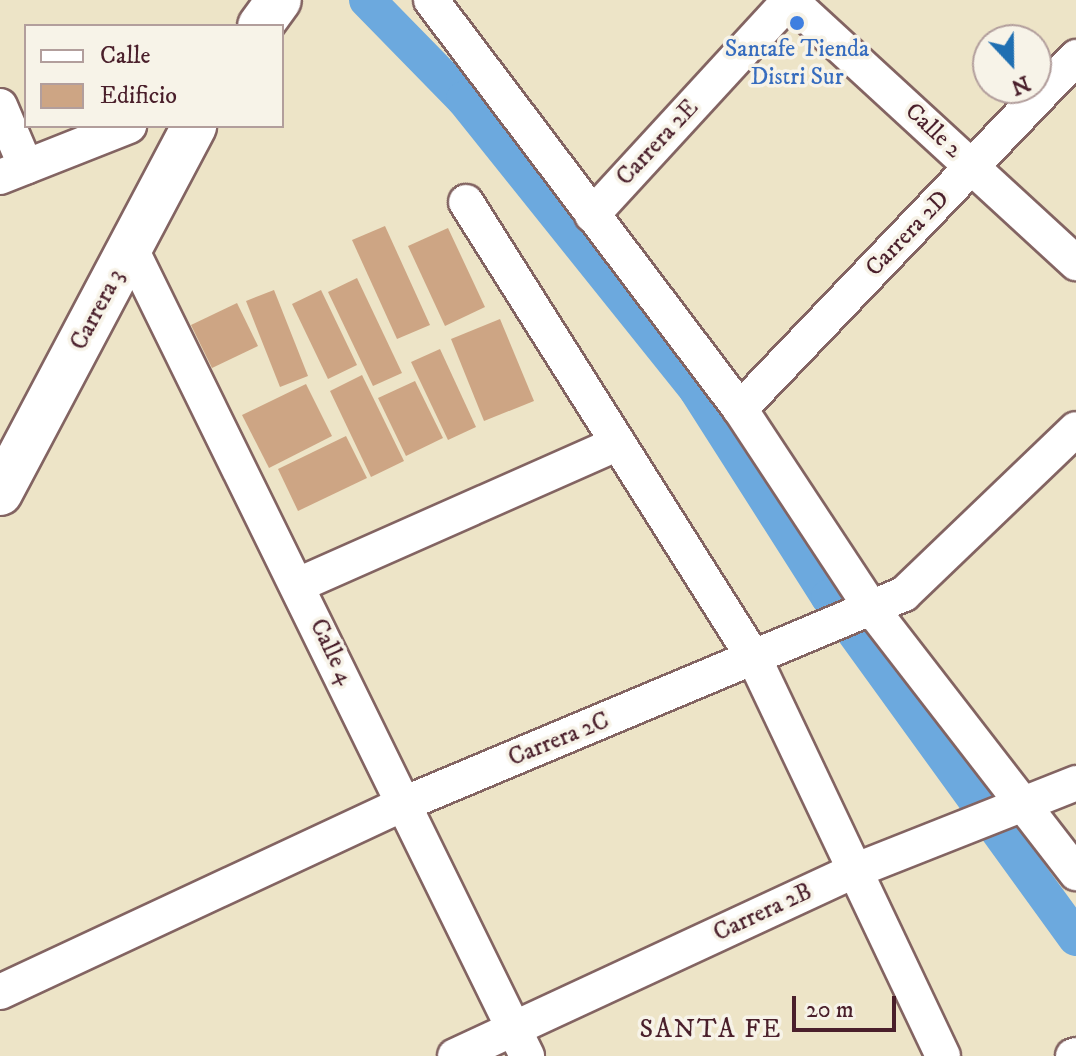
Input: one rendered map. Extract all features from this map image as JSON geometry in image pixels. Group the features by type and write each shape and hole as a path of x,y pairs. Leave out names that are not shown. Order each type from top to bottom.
{"street":[{"path":"261,24 279,0"},
{"path":"431,0 740,409 867,612 1021,809 1076,873"},
{"name":"Carrera 2E","path":"592,215 790,0"},
{"name":"Calle 2","path":"790,0 1076,263"},
{"name":"Carrera 2D","path":"740,409 1076,57"},
{"path":"0,106 13,172 124,128"},
{"name":"Carrera 3","path":"6,473 131,249 193,128"},
{"path":"466,202 755,660 943,1056"},
{"name":"Calle 4","path":"131,249 406,803 520,1042"},
{"name":"Carrera 2C","path":"0,992 406,803 755,660 795,639 867,612 935,570 1076,429"},
{"path":"298,585 618,443"},
{"name":"Carrera 2B","path":"455,1056 520,1042 854,871 959,834 1076,783"}],"building":[{"path":"385,226 430,325 397,339 352,240"},
{"path":"448,228 485,307 445,326 408,246"},
{"path":"357,278 402,373 373,386 328,292"},
{"path":"274,290 308,376 280,387 246,301"},
{"path":"321,290 357,365 328,379 292,304"},
{"path":"237,303 258,346 212,368 191,325"},
{"path":"500,319 534,401 484,421 451,339"},
{"path":"440,349 476,427 448,440 411,362"},
{"path":"362,375 404,461 371,477 330,391"},
{"path":"415,381 443,438 406,456 378,398"},
{"path":"306,384 332,436 269,468 242,415"},
{"path":"346,436 367,478 298,511 278,469"}],"waterway":[{"path":"367,0 464,99 697,390 829,597 1076,938"}],"place":[{"name":"Santafe Tienda Distri Sur","path":"797,23"}],"district":[{"name":"SANTA FE","path":"711,1030"}]}
